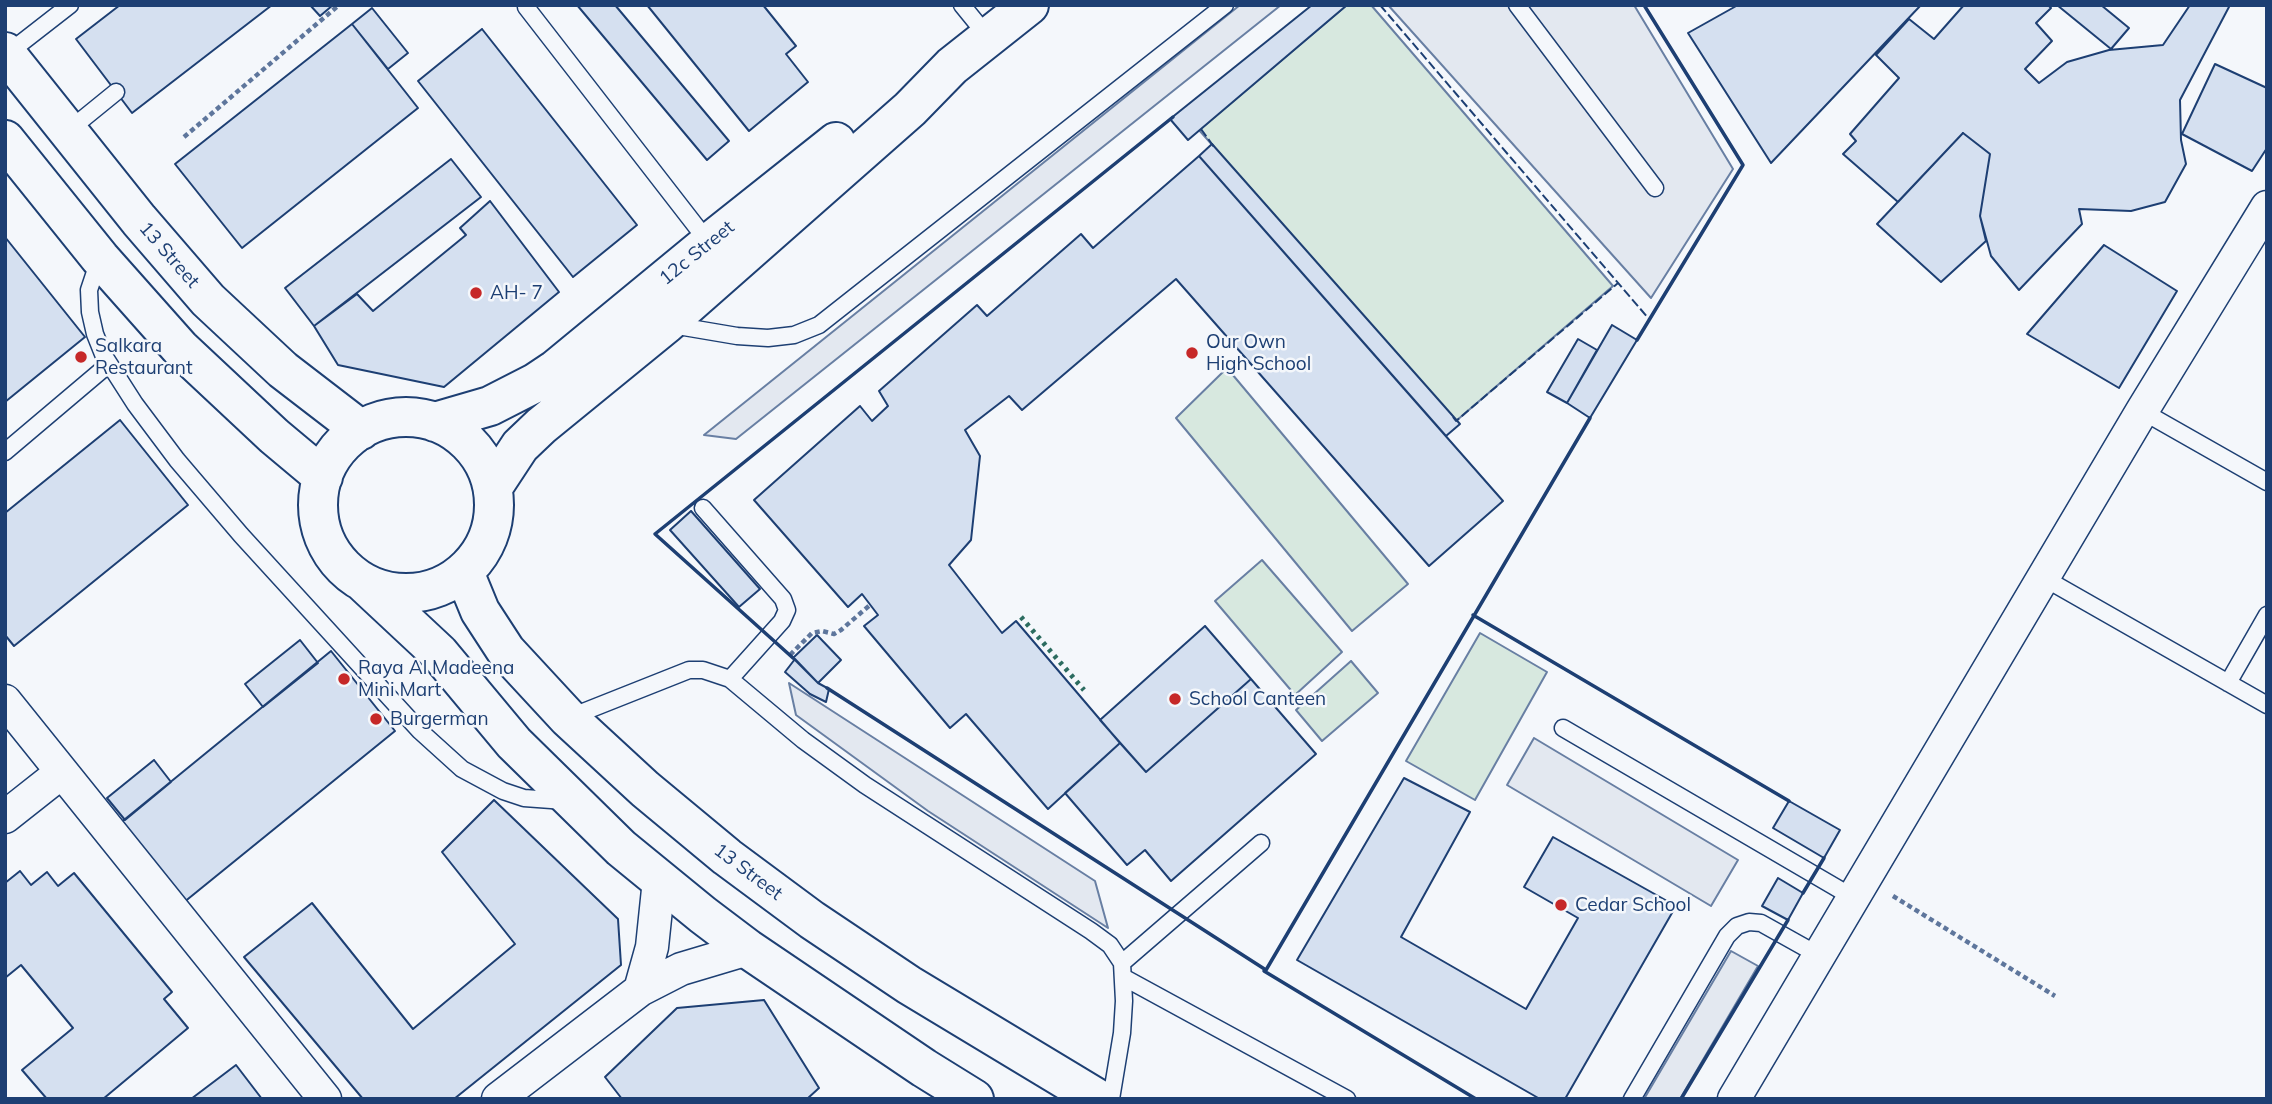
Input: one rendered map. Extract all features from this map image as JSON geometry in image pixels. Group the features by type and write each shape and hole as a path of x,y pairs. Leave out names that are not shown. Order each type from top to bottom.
{"street":[{"name":"12c Street","path":"493,486 520,446 541,426 666,324 910,109 952,66 1029,5"},
{"name":"13 Street","path":"6,53 147,231 208,300 283,370 361,430"},
{"name":"12c Street","path":"435,422 490,406 556,369 885,103 928,76 952,66"},
{"path":"8,150 180,348 274,436 323,477"},
{"path":"1734,1099 2142,411 2267,207"},
{"path":"364,583 398,593 416,593 450,582 477,558 489,533 494,505 493,486 472,446 461,436 435,422 416,417 397,417 361,430 345,442 332,458 323,477 319,497 324,537 334,556 347,571 364,583 439,653 514,743 570,801 659,880 748,949 974,1099"},
{"name":"13 Street","path":"464,572 480,611 506,651 568,718 645,789 812,920 909,985 1098,1099"},
{"path":"5,701 325,1099"},
{"path":"5,817 62,772"},
{"path":"640,990 652,947 659,880"},
{"path":"498,1099 640,990 681,969 748,949"}],"lane":[{"path":"6,53 69,5"},
{"path":"962,5 988,37"},
{"path":"666,324 768,338 794,335 819,325 1226,5"},
{"path":"1517,5 1655,188"},
{"path":"526,7 709,243"},
{"path":"68,131 116,92"},
{"path":"100,258 89,290 90,312 95,334 109,364 177,460 233,526 420,731 462,769 503,791 535,800 570,801"},
{"path":"5,452 109,364"},
{"path":"2142,411 2267,482"},
{"path":"703,508 783,598 787,610 782,621 730,679"},
{"path":"2044,578 2267,705"},
{"path":"2228,683 2267,615"},
{"path":"568,718 689,670 703,670 730,679 803,740 865,785 1110,945 1122,970 1122,1033 1111,1099"},
{"path":"1563,727 1860,889"},
{"path":"1122,970 1261,843"},
{"path":"1632,1099 1727,936 1737,926 1749,922 1761,923 1820,956"},
{"path":"1122,970 1347,1099"}],"path":[{"path":"184,136 339,5"},
{"path":"790,655 812,633 822,631 834,634 870,605"},
{"path":"1860,889 2055,996"}],"shaded area":[{"path":"1240,5 1281,5 736,439 704,435"},
{"path":"1347,5 1371,5 1613,286 1456,421 1199,130"},
{"path":"1388,5 1634,5 1733,169 1651,298"},
{"path":"1227,368 1408,584 1352,631 1176,418"},
{"path":"1262,560 1342,652 1295,695 1215,601"},
{"path":"1480,633 1547,672 1475,800 1406,761"},
{"path":"1351,661 1378,693 1322,741 1296,710"},
{"path":"789,683 1095,881 1108,928 928,811 796,715"},
{"path":"1534,738 1738,860 1711,906 1507,785"},
{"path":"1731,951 1758,966 1680,1099 1644,1099"}],"building":[{"path":"120,5 272,5 132,113 76,39"},
{"path":"310,5 333,5 320,16"},
{"path":"577,5 615,5 729,141 707,160"},
{"path":"647,5 763,5 796,46 786,54 808,82 749,131"},
{"path":"1312,5 1347,5 1188,140 1170,119"},
{"path":"1738,5 1921,5 1771,163 1688,33"},
{"path":"1964,5 2048,5 2051,8 2036,23 2052,41 2025,69 2039,83 2067,62 2109,50 2163,45 2190,5 2230,5 2180,100 2181,140 2186,164 2165,202 2131,211 2079,209 2082,224 2019,290 1991,256 1980,216 1990,154 1963,133 1898,202 1843,154 1856,141 1850,134 1899,78 1876,55 1909,19 1934,39"},
{"path":"2057,5 2101,5 2129,28 2111,49"},
{"path":"372,8 408,53 388,69 352,24"},
{"path":"352,24 418,108 242,248 175,164"},
{"path":"482,29 637,225 573,277 418,81"},
{"path":"2215,64 2267,88 2267,148 2252,171 2182,134"},
{"path":"1963,133 1990,154 1980,216 1986,241 1941,282 1877,224"},
{"path":"1212,144 1460,424 1446,436 1199,156"},
{"path":"1199,156 1503,501 1429,566 1176,279 1022,410 1009,396 965,430 980,456 971,540 949,565 1002,633 1016,621 1120,743 1048,809 966,714 950,728 864,626 878,615 862,594 848,607 754,500 860,406 872,421 888,406 879,391 977,305 987,316 1081,234 1093,248"},
{"path":"451,159 481,197 314,326 285,288"},
{"name":"AH- 7","path":"490,201 559,292 444,387 338,365 314,326 357,294 373,311 466,235 460,228"},
{"path":"5,237 85,337 5,402"},
{"path":"2104,245 2177,291 2119,388 2027,334"},
{"path":"1612,325 1637,340 1590,418 1567,403"},
{"path":"1578,339 1597,350 1567,403 1547,392"},
{"path":"120,420 188,505 14,646 5,635 5,513"},
{"path":"691,511 760,589 739,607 670,530"},
{"name":"School Canteen","path":"1205,626 1251,679 1146,772 1100,720"},
{"path":"817,635 841,660 818,683 793,658"},
{"path":"300,640 318,663 263,707 245,684"},
{"path":"331,651 395,731 183,903 119,824"},
{"path":"795,659 818,683 829,689 826,702 810,694 785,672"},
{"path":"1251,679 1316,754 1171,881 1145,850 1127,865 1065,793 1120,743 1146,772"},
{"path":"154,760 171,782 125,820 107,798"},
{"path":"1404,778 1470,812 1401,937 1526,1009 1578,918 1524,887 1553,837 1676,906 1565,1099 1540,1099 1297,960"},
{"path":"494,800 618,919 621,965 454,1099 363,1099 244,957 312,903 413,1029 515,944 442,852"},
{"path":"1789,801 1840,830 1824,858 1773,828"},
{"path":"20,871 31,885 47,872 58,886 74,873 172,992 164,999 188,1028 103,1099 47,1099 22,1070 73,1028 21,965 5,978 5,883"},
{"path":"1778,878 1803,893 1788,920 1762,906"},
{"path":"764,1000 819,1088 807,1099 622,1099 605,1077 677,1008"},
{"path":"236,1065 262,1099 191,1099"}],"hedge":[{"path":"1021,617 1084,690"}],"fence":[{"path":"1380,5 1649,319"},
{"path":"1201,129 1214,147"},
{"path":"1453,417 1456,421 1618,283"}],"wall":[{"path":"1637,340 1743,165 1644,5"},
{"path":"793,658 655,534 1173,117"},
{"path":"827,688 1266,970 1590,418"},
{"path":"1473,615 1789,801"},
{"path":"1803,893 1824,858"},
{"path":"1681,1099 1788,920"},
{"path":"1264,971 1476,1099"}],"place":[{"name":"AH- 7","path":"476,293"},
{"name":"Our Own High School","path":"1192,353"},
{"name":"Salkara Restaurant","path":"81,357"},
{"name":"Raya Al Madeena Mini Mart","path":"344,679"},
{"name":"School Canteen","path":"1175,699"},
{"name":"Burgerman","path":"376,719"},
{"name":"Cedar School","path":"1561,905"}]}
